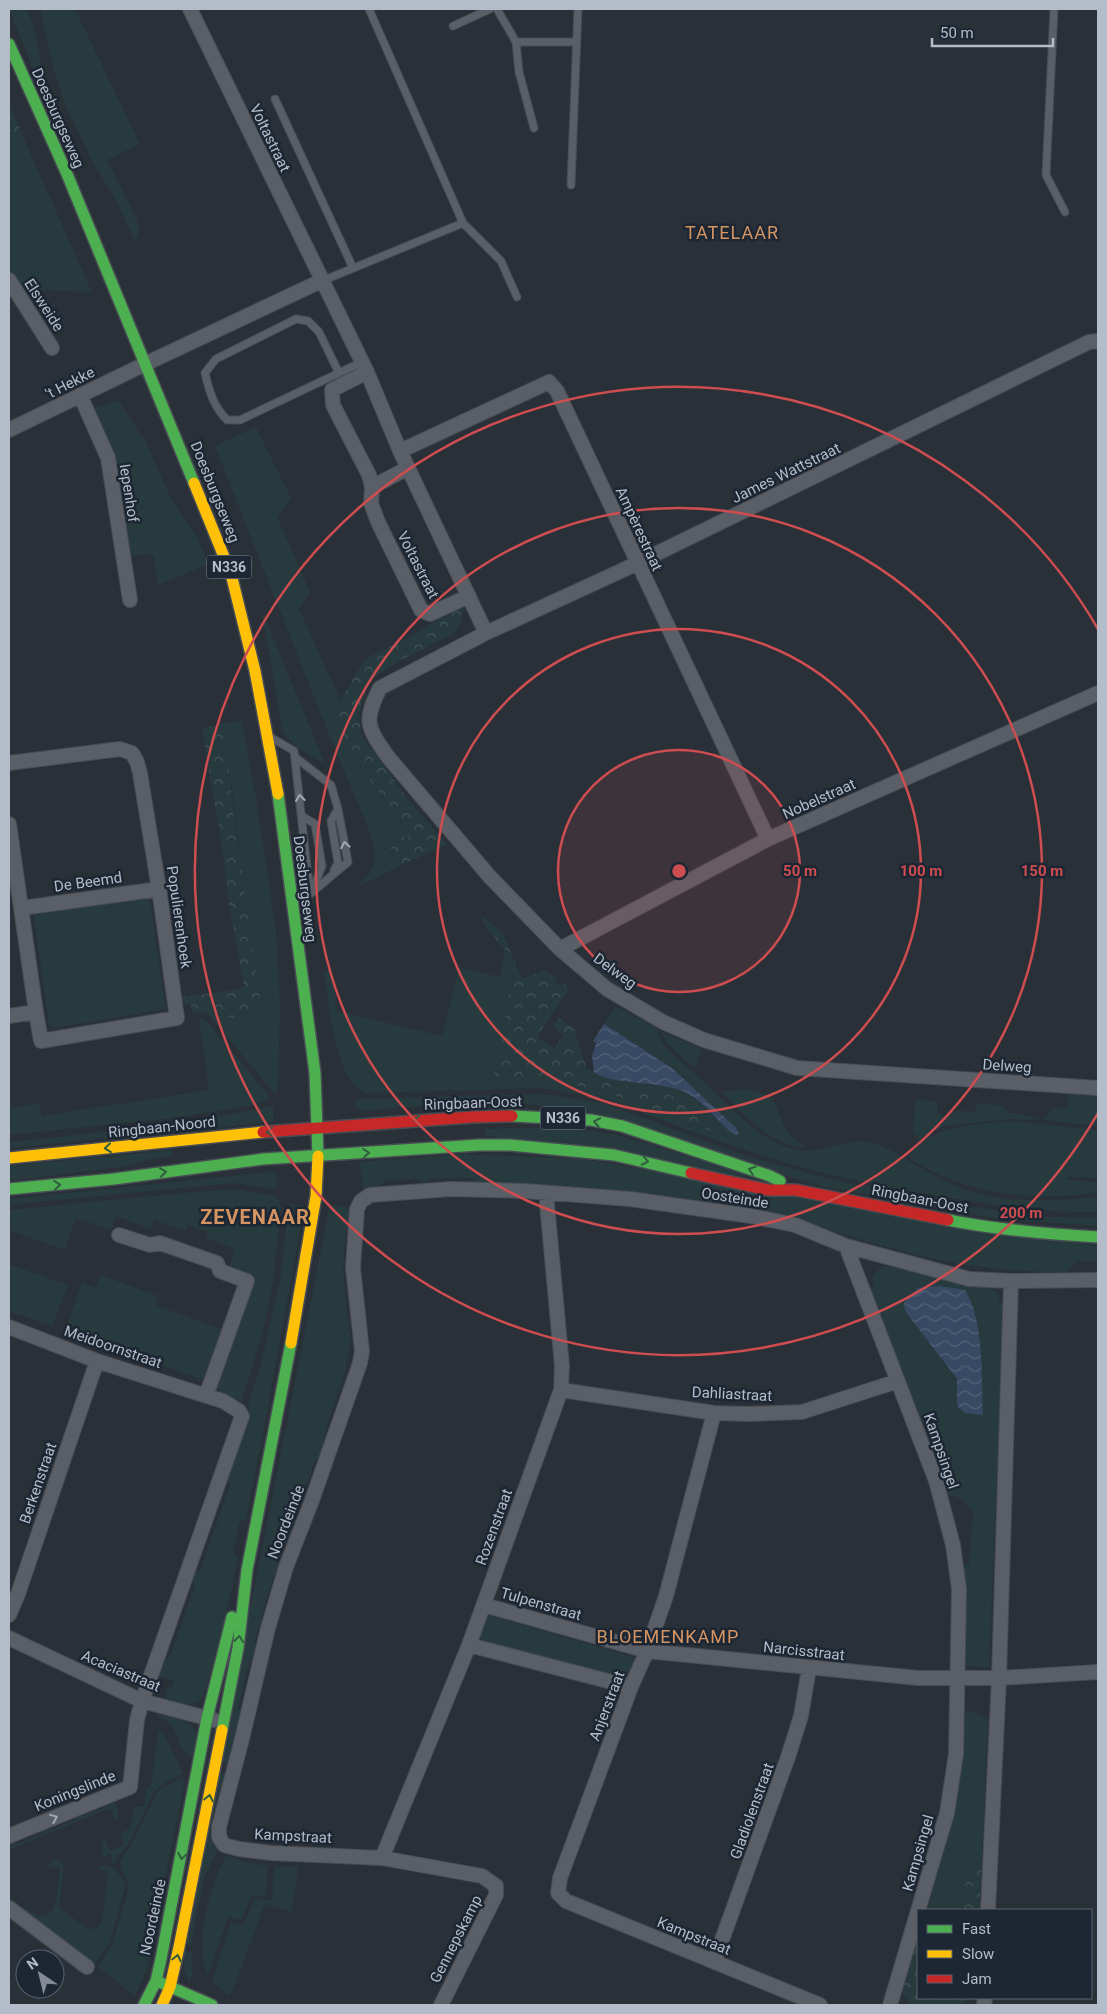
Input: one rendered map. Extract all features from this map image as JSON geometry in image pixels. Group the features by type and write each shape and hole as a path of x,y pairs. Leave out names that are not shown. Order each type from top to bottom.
{"main road":[{"name":"Doesburgseweg","path":"9,44 67,174 231,574 256,671 278,794 315,1073 318,1127"},
{"name":"Ringbaan-Oost","path":"318,1127 472,1117 540,1117 590,1120 622,1126 770,1176 796,1190"},
{"name":"N336","path":"318,1127 318,1156"},
{"name":"Ringbaan-Noord","path":"9,1158 318,1127"},
{"name":"Ringbaan-Oost","path":"318,1156 451,1146 510,1145 614,1155 768,1190 796,1190 971,1224 1052,1234 1098,1237"},
{"path":"9,1189 114,1179 263,1159 318,1156"},
{"name":"Noordeinde","path":"163,2005 170,1987 238,1648 247,1570 282,1392 316,1196 318,1156"},
{"name":"Noordeinde","path":"146,2001 156,1981 181,1863 207,1718 222,1652 247,1570"},
{"path":"156,1981 212,2005"},
{"path":"146,2001 163,2005"}],"street":[{"name":"Voltastraat","path":"190,9 364,367 400,452 486,633"},
{"name":"Elsweide","path":"9,280 52,348"},
{"path":"145,364 322,281"},
{"name":"James Wattstraat","path":"486,633 638,563 1090,342 1098,340"},
{"name":"'t Hekke","path":"9,430 145,364"},
{"name":"Voltastraat","path":"364,367 332,390 333,405 370,475 372,487 371,504 378,522 421,610 430,614 469,596"},
{"name":"Ampèrestraat","path":"400,452 542,384 549,382 557,390 768,839"},
{"name":"Iepenhof","path":"80,395 108,458 130,600"},
{"path":"372,487 408,468"},
{"name":"Delweg","path":"486,633 380,688 372,704 368,719 376,740 388,757 490,877 560,949 607,989 663,1022 704,1040 798,1068 1098,1088"},
{"name":"Nobelstraat","path":"560,949 768,839 1098,693"},
{"name":"Populierenhoek","path":"9,763 120,749 132,753 140,773 177,1018 41,1041 36,1012"},
{"path":"9,824 14,890 22,908 36,1012 9,1016"},
{"name":"De Beemd","path":"22,908 159,889"},
{"name":"Oosteinde","path":"361,1201 370,1195 382,1193 451,1189 630,1199 751,1216 795,1225 846,1246 969,1278 1011,1282 1098,1280"},
{"name":"Rozenstraat","path":"382,1858 469,1645 561,1390 562,1366 546,1194"},
{"name":"Noordeinde","path":"232,1848 224,1845 219,1837 219,1827 268,1628 286,1567 311,1503 360,1363 362,1351 353,1268 358,1209 361,1201"},
{"path":"119,1235 150,1245 160,1243 209,1260 217,1263 220,1271 247,1281 206,1396"},
{"name":"Kampsingel","path":"846,1246 936,1481 953,1545 959,1589 956,1754 947,1813 918,1909"},
{"path":"988,1909 999,1678 1011,1282"},
{"name":"Meidoornstraat","path":"9,1328 97,1361 223,1401 239,1411 242,1416 142,1701"},
{"name":"Berkenstraat","path":"9,1615 18,1594 97,1361"},
{"name":"Dahliastraat","path":"561,1390 714,1412 747,1414 802,1412 898,1381"},
{"name":"Anjerstraat","path":"558,1893 560,1878 631,1687 647,1651 666,1596 714,1412"},
{"name":"Tulpenstraat","path":"484,1605 647,1651"},
{"name":"Acaciastraat","path":"9,1638 142,1701 224,1724"},
{"path":"469,1645 631,1687"},
{"name":"Narcisstraat","path":"647,1651 918,1678 958,1677"},
{"name":"Gladiolenstraat","path":"714,1962 788,1757 801,1716 809,1668"},
{"path":"958,1677 999,1678 1098,1672"},
{"name":"Koningslinde","path":"9,1836 130,1787 137,1720 142,1701"},
{"name":"Kampstraat","path":"232,1848 271,1853 294,1852 382,1858 482,1876 496,1886"},
{"name":"Gennepskamp","path":"441,2005 496,1895 496,1886"},
{"name":"Kampstraat","path":"558,1893 566,1901 820,2005"},
{"path":"9,1908 87,1967"},
{"name":"Kampsingel","path":"890,2005 917,1914"}],"lane":[{"path":"369,9 463,223 501,261 517,297"},
{"path":"453,26 490,9"},
{"path":"497,9 516,42 519,72 534,128"},
{"path":"571,185 578,9"},
{"path":"1054,9 1046,175 1065,212"},
{"path":"516,42 576,42"},
{"path":"275,99 353,268"},
{"path":"322,281 463,223"},
{"path":"338,373 319,332 308,321 296,319 216,359 205,373 208,389 219,412 227,420 240,420 338,373 364,367"},
{"path":"267,735 294,751 310,894"},
{"path":"292,906 310,894 331,875 338,863 331,821 338,809 331,785 295,757"},
{"path":"302,816 315,824 322,866 310,894"}],"green space":[{"path":"9,9 27,9 31,19 37,40 43,94"},
{"path":"40,9 75,9 140,144 107,160 137,220 140,230 135,241 115,198 94,165 64,102 53,66"},
{"path":"9,104 22,134 16,135 9,132"},
{"path":"9,132 16,135 22,134 92,292 46,290 29,300 9,269"},
{"path":"118,400 147,444 172,501 196,535 208,564 158,585 154,557 150,554 129,555 111,450 95,408"},
{"path":"256,427 291,498 277,517 310,592 299,609 340,699 334,711 342,745 402,821 411,844 391,852 400,866 357,887 372,869 375,860 374,848 367,825 329,735 215,446"},
{"path":"461,606 463,608 461,622 454,633 401,660 374,677 366,690 359,715 361,734 409,801 447,844 400,866 393,854 389,840 391,831 402,835 410,843 402,821 342,745 334,711 365,659 408,638 437,620 450,615"},
{"path":"261,608 325,764 296,747 283,733"},
{"path":"242,721 276,930 280,1004 278,1090 276,1093 274,1093 206,1012 233,1018 256,1005 240,852 223,723"},
{"path":"223,723 260,998 256,1005 233,1018 206,1012 192,1013 191,1004 182,1004 181,997 229,991 244,987 202,729"},
{"path":"146,896 150,900 166,1009 54,1028 49,1025 34,915"},
{"path":"479,913 503,934 522,979 544,970 557,979 555,981 558,986 562,984 560,981 570,988 537,1037 554,1048 564,1035 553,1027 559,1018 576,1030 576,1036 590,1079 684,1098 728,1137 596,1089 542,1081 493,1082 513,975 503,958 505,949 489,932"},
{"path":"503,958 513,975 494,1082 542,1081 596,1089 727,1136 684,1098 592,1080 586,1071 590,1069 608,1078 680,1090 696,1099 723,1124 739,1133 672,1068 604,1024 616,1006 658,1029 662,1042 674,1055 748,1123 763,1135 780,1144 793,1149 808,1150 856,1141 876,1144 903,1157 940,1179 966,1190 985,1195 1022,1200 1061,1200 1098,1197 1098,1212 1044,1211 1009,1207 956,1199 848,1178 768,1158 604,1098 541,1088 367,1093 356,1086 347,1074 340,1058 331,1020 324,971 332,970 337,1011 442,1036 459,967 500,977"},
{"path":"199,1019 205,1019 271,1098 249,1106 181,1117 9,1135 9,1108 39,1103 42,1116 209,1090"},
{"path":"661,1031 702,1049 695,1069 667,1043"},
{"path":"740,1089 757,1091 773,1099 787,1132 806,1148 793,1146 769,1135 721,1092"},
{"path":"1068,1094 1098,1096 1098,1126 1043,1120 1052,1108 1067,1109"},
{"path":"552,1095 603,1103 746,1156 838,1181 982,1208 1051,1217 1098,1218 1098,1226 997,1219 821,1186 559,1107 487,1103 416,1106 368,1111 355,1109 357,1099"},
{"path":"915,1100 937,1101 937,1112 944,1116 959,1110 973,1113 978,1104 1002,1105 1009,1113 1041,1120 1011,1119 946,1126 930,1132 920,1140 913,1132"},
{"path":"273,1106 273,1122 9,1148 9,1142 172,1125"},
{"path":"1010,1121 1098,1130 1098,1178 1068,1177 1067,1180 1098,1182 1098,1193 1048,1196 999,1193 952,1180 908,1157 918,1146 941,1132 968,1125"},
{"path":"565,1127 614,1134 773,1181 485,1136 486,1129"},
{"path":"172,1150 172,1156 151,1159 128,1166 9,1181 9,1166"},
{"path":"464,1154 583,1159 1098,1246 1098,1261 1077,1261 1067,1272 1008,1270 971,1265 913,1254 745,1208 679,1197 578,1188 477,1183 472,1178 432,1178 425,1183 419,1179 387,1180 380,1186 363,1190 360,1162"},
{"path":"269,1172 277,1173 276,1189 233,1183 9,1205 9,1199"},
{"path":"241,1190 274,1196 279,1199 281,1210 272,1290 261,1339 241,1401 220,1394 216,1384 254,1276 229,1267 235,1249 206,1238 208,1232 188,1225 185,1231 154,1220 151,1229 116,1216 111,1230 76,1218 65,1250 9,1230 9,1210 204,1191"},
{"path":"289,1204 303,1205 302,1220 246,1519 239,1523 233,1553 238,1558 224,1624 203,1698 189,1704 175,1703 164,1700 168,1687 172,1687 174,1680 158,1676 163,1661 170,1657 195,1585 192,1580 194,1571 201,1569 230,1484 227,1479 250,1415 248,1404 261,1364 280,1280"},
{"path":"330,1205 347,1207 353,1213 352,1227 346,1231 343,1267 351,1341 344,1376 325,1432 329,1438 322,1456 315,1460 290,1533 293,1538 291,1543 285,1545 267,1597 255,1641 259,1647 256,1659 249,1663 238,1708 242,1713 230,1763 220,1762"},
{"path":"9,1264 68,1285 52,1326 9,1311"},
{"path":"882,1266 892,1267 989,1287 998,1293 1000,1303 1004,1303 989,1667 965,1666 964,1661 957,1563 969,1564 973,1512 967,1504 957,1497 943,1496 925,1439 870,1288 875,1286 872,1277","holes":["905,1311 977,1324 983,1415 958,1388 957,1379"]},
{"path":"101,1275 158,1296 155,1305 224,1330 206,1381 65,1330 82,1283 96,1288"},
{"path":"489,1615 633,1657 635,1665 628,1678 481,1640 477,1630 481,1621"},
{"path":"964,1711 988,1718 982,1860 966,1883 962,1909 927,1909 952,1812 963,1736"},
{"path":"155,1715 178,1718 194,1728 197,1736 196,1757 187,1755 170,1724"},
{"path":"158,1729 163,1733 183,1773 163,1784 154,1792 126,1848 118,1855 113,1864 111,1860 113,1857 109,1853 105,1857 102,1854 102,1841 105,1840 110,1851 124,1845 120,1834 130,1828 135,1806 144,1807 146,1788 151,1788"},
{"path":"219,1773 227,1776 212,1834 218,1848 204,1879 191,1946 184,1944"},
{"path":"184,1777 183,1791 147,1969 135,1996 98,1967 113,1943 129,1886 120,1861 132,1844 161,1788"},
{"path":"108,1800 114,1800 118,1809 118,1818 115,1819 110,1808 9,1850 9,1841 13,1839 16,1844 43,1833 41,1828 47,1826 49,1830 76,1819 75,1814 80,1811 83,1816 110,1805"},
{"path":"226,1855 241,1861 268,1866 265,1896 252,1895 241,1920 228,1917 208,1975 202,1947 203,1931 210,1898"},
{"path":"54,1860 59,1860 64,1864 59,1908 89,1929 97,1928 102,1922 108,1872 98,1869 103,1865 107,1865 116,1870 124,1881 125,1888 110,1942 94,1964 9,1898 9,1896 35,1914 41,1916 48,1915 53,1910 56,1901 60,1868 48,1867 48,1864"},
{"path":"982,1860 979,1909 962,1909 966,1883"},
{"path":"274,1867 298,1867 292,1912 265,1904 232,1992 228,1995 212,1981 231,1923 243,1926 254,1899 272,1900"},
{"path":"917,1942 917,1999 968,1999 965,2002 951,2005 912,2005 901,1992"},
{"path":"183,1951 192,1952 193,1973 189,1983 184,1969"}],"water":[{"path":"604,1024 672,1068 736,1128 739,1134 736,1135 729,1130 697,1100 682,1091 603,1077 594,1073 592,1056 596,1043 593,1041"},
{"path":"939,1286 965,1290 971,1303 976,1318 981,1351 983,1415 965,1413 957,1406 957,1379 905,1311 904,1303 918,1288"}],"traffic: fast":[{"path":"9,44 67,174 194,483"},
{"path":"278,794 315,1073 318,1156"},
{"path":"512,1116 591,1120 622,1126 780,1181"},
{"path":"9,1189 114,1179 263,1159 479,1145 510,1145 614,1155 691,1173"},
{"path":"948,1220 1023,1231 1098,1237"},
{"path":"222,1730 238,1648 247,1570 291,1343"},
{"path":"144,2005 156,1981 161,1959 207,1718 232,1617"},
{"path":"159,1982 212,2005"}],"traffic: slow":[{"path":"194,483 231,574 255,671 278,794"},
{"path":"9,1158 263,1132"},
{"path":"291,1343 316,1196 318,1156"},
{"path":"162,2005 170,1987 179,1947 222,1730"}],"traffic: jam":[{"path":"263,1132 472,1117 512,1116"},
{"path":"691,1173 768,1190 796,1190 948,1220"}],"district":[{"name":"TATELAAR","path":"732,232"},
{"name":"ZEVENAAR","path":"255,1217"},
{"name":"BLOEMENKAMP","path":"668,1636"}]}
